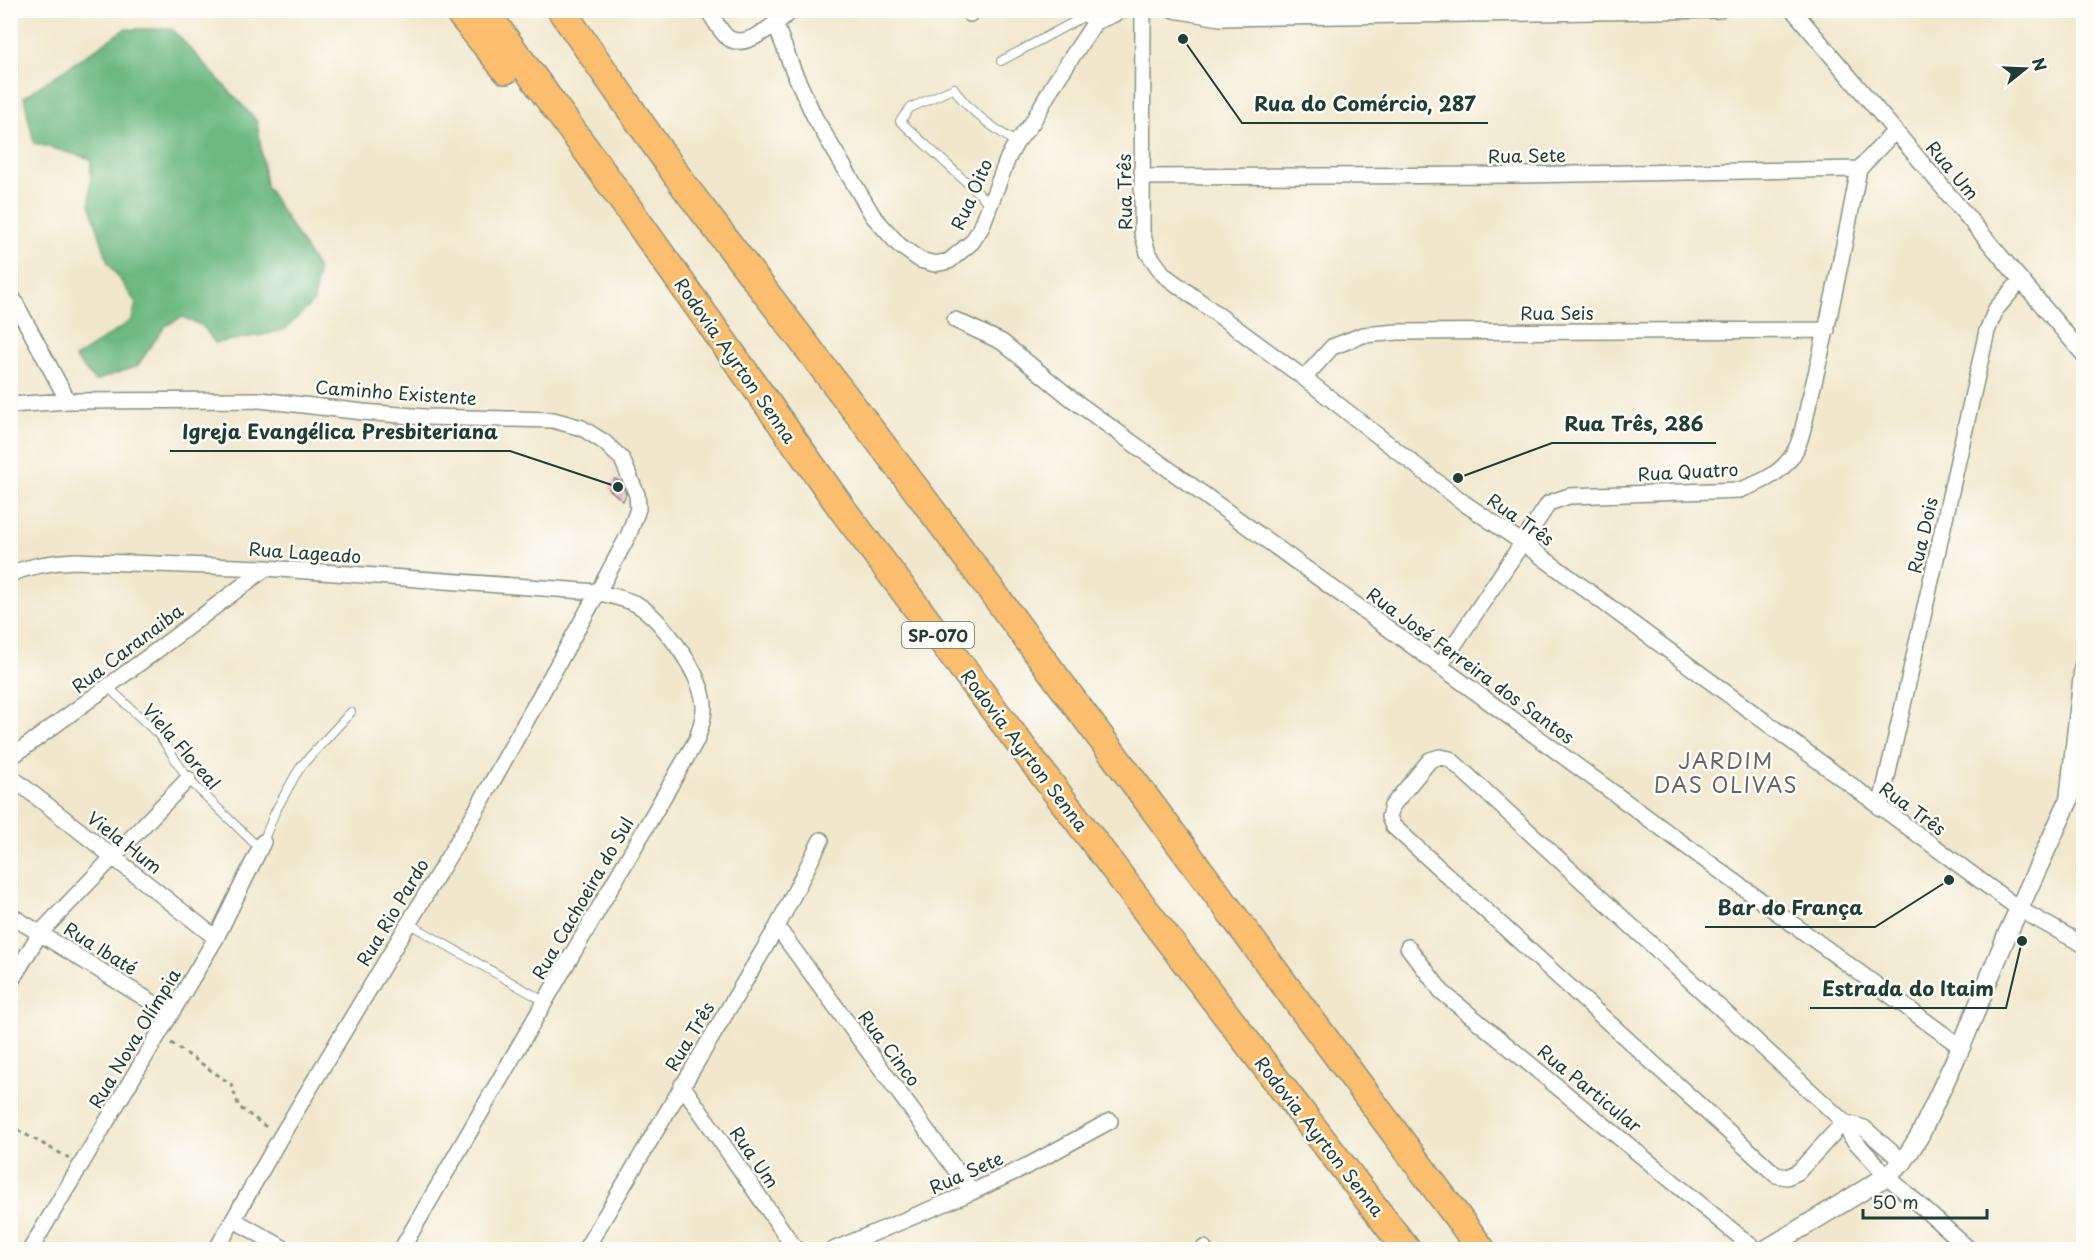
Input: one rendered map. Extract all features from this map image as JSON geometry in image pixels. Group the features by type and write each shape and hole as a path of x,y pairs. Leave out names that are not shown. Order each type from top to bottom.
{"highway":[{"path":"458,10 512,77 598,166"},
{"name":"Rodovia Ayrton Senna","path":"484,10 850,519 1147,912 1407,1250"},
{"path":"561,10 685,187 918,492 1482,1250"}],"street":[{"path":"708,10 724,36 737,42 748,41 793,10"},
{"path":"1095,22 1124,10"},
{"name":"Rua Três","path":"1143,10 1142,232 1148,253 1164,275 1304,378 1464,503 1523,543 1880,808 2019,909 2084,945"},
{"path":"1174,10 1220,18 1719,10"},
{"name":"Rua Um","path":"1793,10 2084,355"},
{"name":"Rua Oito","path":"775,23 815,118 873,216 899,245 920,260 935,264 949,261 972,242 981,228 1016,143 1032,123 1052,87 1095,22"},
{"path":"1859,169 1895,131"},
{"name":"Rua Sete","path":"1143,177 1519,175 1859,169"},
{"name":"Rua Quatro","path":"1440,666 1549,503 1569,496 1740,490 1766,480 1791,458 1799,438 1827,330 1859,169"},
{"name":"Rua Dois","path":"1880,808 1987,331 1996,309 2021,280"},
{"path":"10,293 68,401"},
{"name":"Rua José Ferreira dos Santos","path":"955,320 1002,342 1072,399 1961,1047"},
{"name":"Rua Seis","path":"1304,378 1332,348 1363,335 1410,332 1827,330"},
{"name":"Caminho Existente","path":"10,405 68,401 260,400 374,413 553,420 582,428 604,442 622,459 637,495 638,508 629,534 598,592"},
{"name":"Rua Lageado","path":"10,574 34,566 75,561 266,568 598,592"},
{"name":"Rua Caranaiba","path":"10,758 266,568"},
{"name":"Rua Rio Pardo","path":"216,1250 280,1138 477,809 598,592"},
{"name":"Rua Cachoeira do Sul","path":"401,1250 697,739 705,706 703,696 691,669 666,629 637,605 598,592"},
{"path":"1765,1250 1887,1176 1903,1162 1920,1135 1961,1047 2006,937 2069,800 2084,665"},
{"path":"1844,1122 1798,1172 1787,1177 1776,1175 1393,826 1389,817 1392,806 1430,760 1440,757 1450,759 1844,1122 1852,1138 1887,1176 1970,1250"},
{"name":"Viela Hum","path":"10,776 216,938"},
{"path":"10,983 40,933 188,779"},
{"name":"Rua Três","path":"585,1250 777,927 821,840"},
{"name":"Rua Nova Olímpia","path":"30,1250 216,938 262,846"},
{"name":"Rua Ibaté","path":"10,915 171,1014"},
{"name":"Rua Cinco","path":"777,927 972,1192"},
{"name":"Rua Particular","path":"1408,947 1442,992 1756,1250"},
{"name":"Rua Um","path":"682,1085 796,1250"},
{"name":"Rua Sete","path":"833,1250 972,1192 1033,1163 1110,1121"},
{"path":"1844,1122 1864,1128 1903,1162"},
{"path":"234,1220 287,1250"}],"lane":[{"path":"1001,61 1083,17 1095,22"},
{"path":"990,204 900,121 910,108 954,88 970,109 1016,143"},
{"name":"Viela Floreal","path":"108,687 160,736 188,779 262,846"},
{"path":"262,846 275,812 302,765 351,712"},
{"path":"408,923 544,1000"}],"path":[{"path":"158,1034 231,1084 239,1107 280,1138"},
{"path":"10,1126 81,1164"}],"green space":[{"path":"125,29 172,29 257,121 266,186 318,269 314,301 285,329 215,343 203,326 182,317 165,326 137,366 95,381 75,358 132,320 136,303 108,262 90,204 91,159 34,143 24,97"}],"building":[{"path":"615,479 621,482 626,494 623,501 609,489"}],"place":[{"name":"Rua do Comércio, 287","path":"1183,39"},
{"name":"Rua Três, 286","path":"1458,478"},
{"name":"Igreja Evangélica Presbiteriana","path":"618,487"},
{"name":"Bar do França","path":"1949,880"},
{"name":"Estrada do Itaim","path":"2022,941"}],"district":[{"name":"JARDIM DAS OLIVAS","path":"1726,772"}]}
